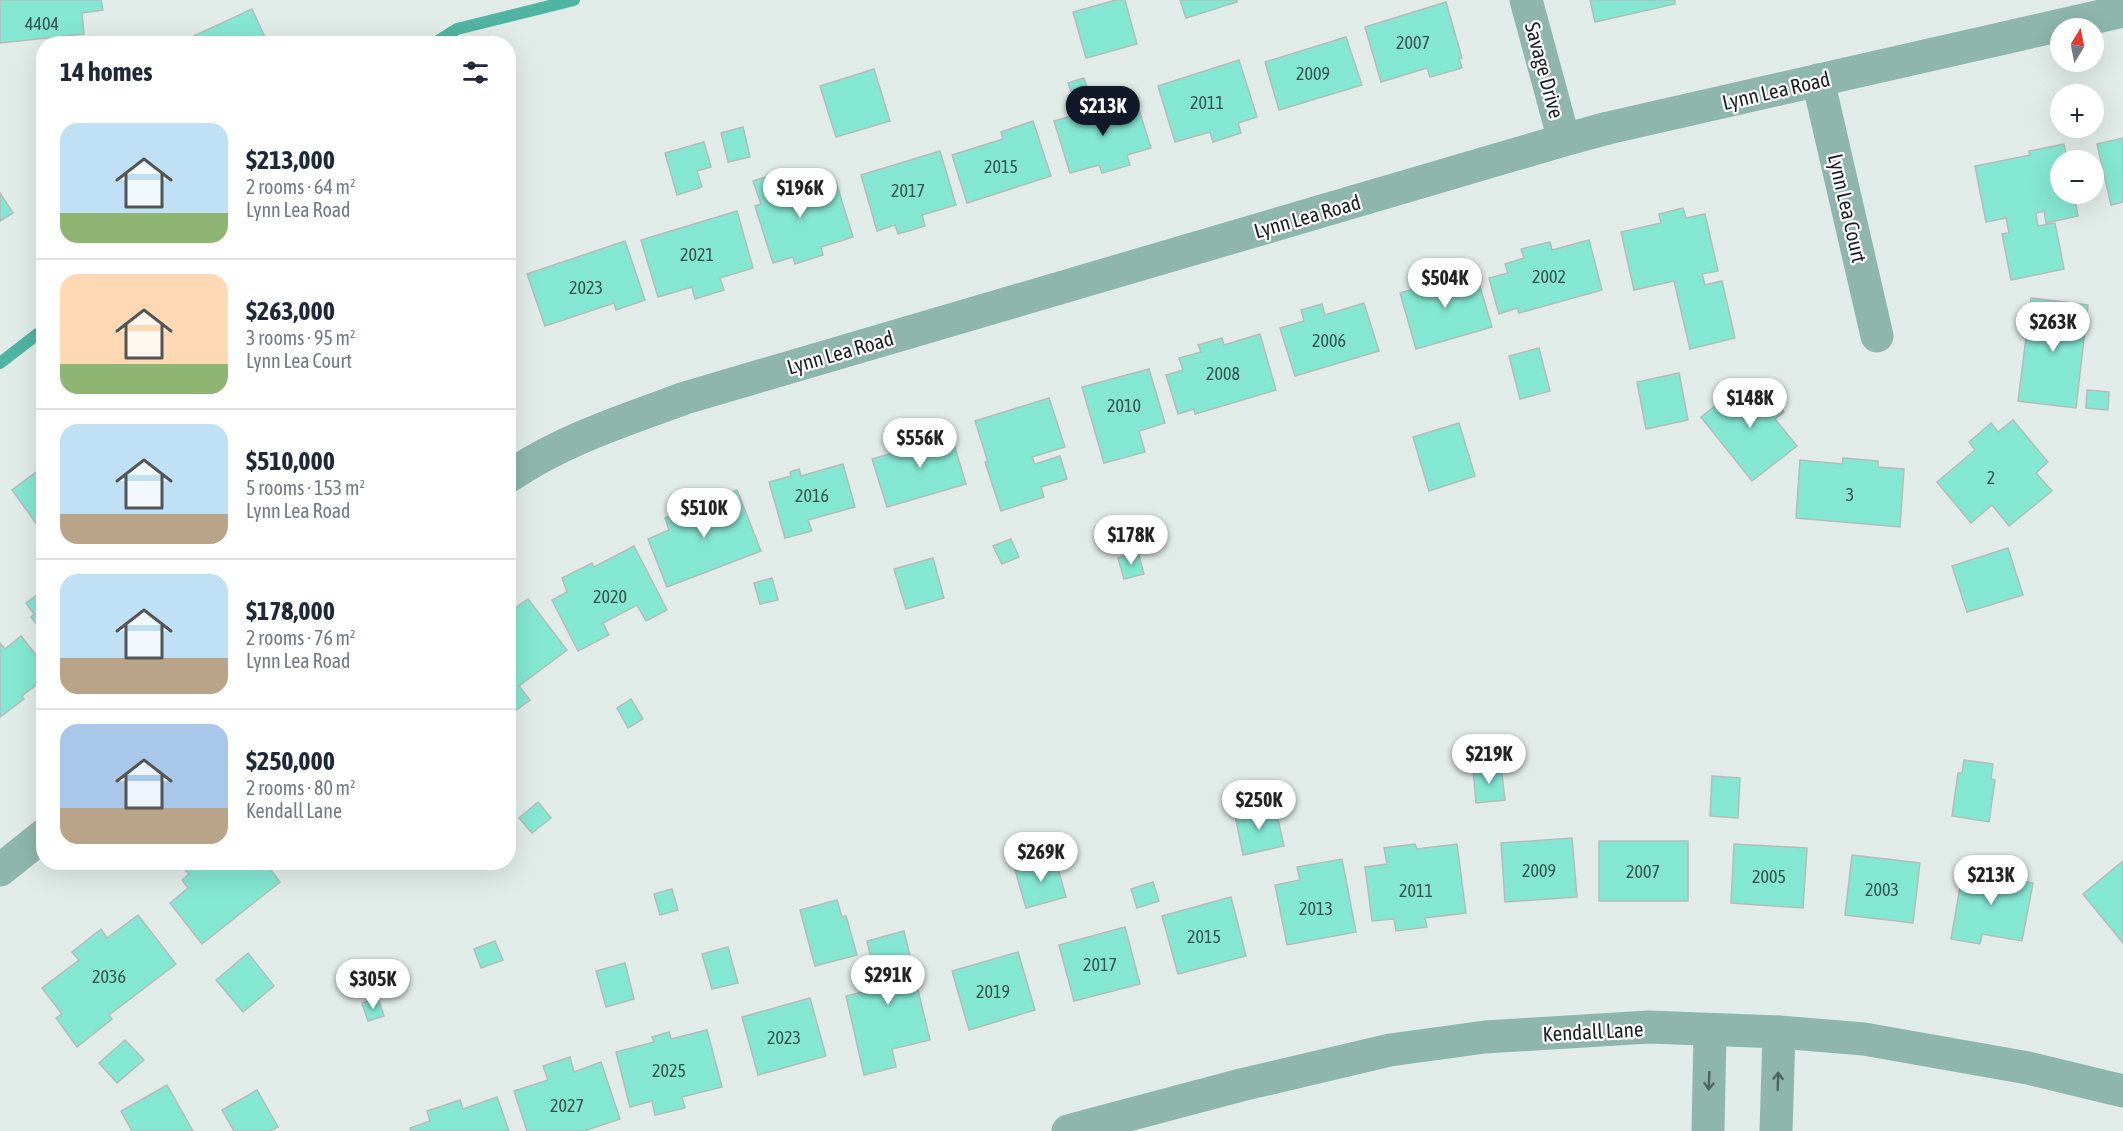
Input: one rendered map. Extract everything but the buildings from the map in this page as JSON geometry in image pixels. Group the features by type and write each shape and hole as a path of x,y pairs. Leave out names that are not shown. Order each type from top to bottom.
{"street":[{"name":"Savage Drive","path":"1526,0 1564,140"},
{"name":"Lynn Lea Road","path":"516,472 596,430 685,398 1564,140 2123,10"},
{"name":"Lynn Lea Court","path":"1818,80 1877,336"},
{"path":"0,870 36,841"},
{"name":"Kendall Lane","path":"1068,1131 1240,1084 1390,1050 1485,1037 1649,1027 1779,1032 1864,1039 2028,1068 2123,1090"},
{"path":"1708,1131 1710,1030"},
{"path":"1776,1131 1779,1032"}],"waterway":[{"path":"446,36 457,29 574,0"},
{"path":"0,363 36,335"}]}
